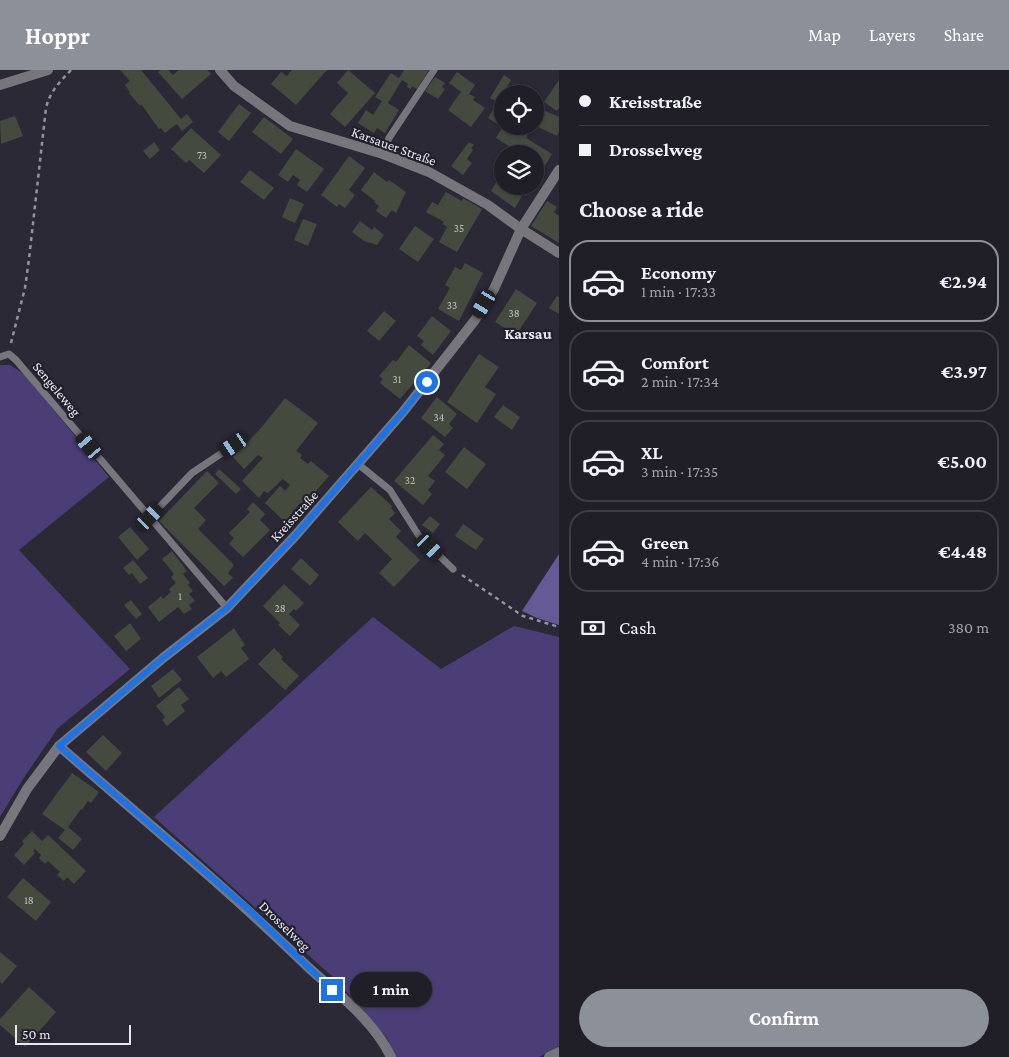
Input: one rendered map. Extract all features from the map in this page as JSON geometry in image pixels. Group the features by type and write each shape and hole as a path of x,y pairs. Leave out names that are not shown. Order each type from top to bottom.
{"street":[{"path":"0,85 48,70"},
{"name":"Karsauer Straße","path":"220,70 234,86 290,126 383,154 429,172 488,205 559,254"},
{"name":"Kreisstraße","path":"0,836 27,789 59,746 163,658 227,608 295,536 403,412 475,320 494,288 521,229 559,170"},
{"name":"Drosselweg","path":"59,746 247,908 361,1017 384,1044 391,1057"},
{"path":"549,1057 559,1052"}],"lane":[{"path":"383,154 389,138 434,70"},
{"path":"0,356 9,354"},
{"name":"Sengeleweg","path":"9,354 227,608"},
{"path":"150,517 192,473 234,445"},
{"path":"358,464 390,490 419,536 453,569"}],"path":[{"path":"9,354 25,288 48,98 54,88 71,70"},
{"path":"453,569 524,616 559,627"}],"shaded area":[{"path":"0,365 10,365 24,374 109,477 19,550 130,669 58,728 0,817"},
{"path":"559,554 559,625 522,611"},
{"path":"373,617 441,669 514,626 559,637 559,1046 539,1057 396,1057 386,1037 334,978 154,817"}],"building":[{"path":"120,70 141,70 181,119 187,114 193,122 182,131 177,124 165,133 161,128 159,129 141,104 140,106 129,93 125,85 130,81"},
{"path":"168,70 173,75 179,70 207,70 211,74 182,99 158,72"},
{"path":"292,70 327,70 296,105 271,84 281,72 287,76"},
{"path":"348,70 375,93 345,127 330,114 348,93 337,83"},
{"path":"404,70 429,70 417,89 412,86 411,89 407,87 408,84 402,80 388,103 399,110 385,133 377,128 374,133 358,123 366,110 373,115 382,101 375,97 391,73 399,78"},
{"path":"457,72 475,85 469,94 475,97 473,100 485,108 471,127 448,110 461,92 449,83"},
{"path":"504,75 511,80 508,85 498,85"},
{"path":"435,77 445,83 442,87 445,89 438,99 425,91"},
{"path":"559,80 559,108 557,111 544,102"},
{"path":"494,91 494,100 490,98"},
{"path":"239,104 251,113 229,141 218,132"},
{"path":"494,108 494,122 488,118"},
{"path":"544,110 559,117 557,136 544,130"},
{"path":"15,116 23,136 1,144 0,121"},
{"path":"264,117 293,139 281,154 252,132"},
{"path":"191,128 221,155 204,173 189,160 186,163 171,149"},
{"path":"498,135 527,135 526,138 537,145 507,145 496,138"},
{"path":"154,142 160,150 150,159 143,151"},
{"path":"469,142 474,145 467,159 472,163 463,175 451,166"},
{"path":"296,149 324,169 307,192 297,185 300,180 293,175 288,182 278,175"},
{"path":"544,149 552,154 544,167"},
{"path":"349,156 365,168 349,190 355,195 345,208 339,204 337,207 321,195"},
{"path":"250,170 274,188 264,200 240,182"},
{"path":"374,172 387,182 389,180 406,192 396,213 392,210 386,218 376,211 379,206 375,201 361,190"},
{"path":"446,192 462,201 463,198 482,209 457,252 439,242 447,227 442,224 444,222 426,212 432,202 438,205"},
{"path":"497,195 522,195 515,208"},
{"path":"290,198 304,204 295,223 282,217"},
{"path":"547,201 557,207 554,212 559,216 559,243 531,226"},
{"path":"303,219 317,224 308,246 294,240"},
{"path":"360,221 372,230 374,227 384,235 377,245 364,241 352,232"},
{"path":"415,226 434,239 418,262 399,249"},
{"path":"465,263 483,273 459,321 438,309 450,288 445,285 455,267 461,270"},
{"path":"516,289 537,303 516,335 495,322"},
{"path":"557,296 559,297 559,314 549,308"},
{"path":"384,311 396,321 379,341 367,331"},
{"path":"432,316 451,331 433,355 421,345 424,341 417,336"},
{"path":"409,345 431,363 400,399 380,383 383,379 379,376 393,360 396,362"},
{"path":"479,354 499,367 485,387 496,394 477,423 447,402"},
{"path":"437,397 457,414 449,424 453,428 445,437 421,418"},
{"path":"285,398 318,423 296,451 302,455 300,458 308,464 311,461 329,476 303,506 300,503 285,522 265,503 280,486 285,491 290,485 283,479 268,493 264,491 259,498 242,481 263,458 258,455 244,469 233,457 261,428"},
{"path":"503,405 520,417 512,430 494,417"},
{"path":"433,435 444,444 439,450 445,455 428,476 435,481 428,490 432,494 423,505 394,481"},
{"path":"464,447 486,464 467,489 445,472"},
{"path":"219,469 241,489 236,494 215,474"},
{"path":"207,471 219,483 194,508 206,520 198,529 234,565 228,573 233,578 224,586 159,521"},
{"path":"371,487 392,506 391,508 395,513 389,519 401,531 396,537 420,560 394,587 379,573 392,559 365,533 358,541 338,522"},
{"path":"253,502 265,514 260,520 270,530 243,557 229,544 234,538 229,533 250,512 247,509"},
{"path":"430,516 440,524 433,533 422,525"},
{"path":"463,524 484,539 476,550 455,536"},
{"path":"130,527 149,549 137,560 118,537"},
{"path":"172,551 187,571 183,574 190,583 188,585 193,591 189,594 195,601 189,605 192,609 184,614 178,607 159,622 148,607 161,596 163,599 171,592 169,589 176,583 171,577 174,574 162,559"},
{"path":"301,558 319,575 310,586 291,569"},
{"path":"133,560 148,578 140,584 132,573 129,575 123,568"},
{"path":"284,584 304,603 296,611 294,609 289,614 300,625 290,636 278,625 280,623 263,606"},
{"path":"131,600 142,614 136,619 124,605"},
{"path":"130,623 141,639 126,651 114,636"},
{"path":"234,628 245,645 241,648 249,659 226,677 221,671 213,678 197,657"},
{"path":"274,648 283,657 281,659 299,676 285,690 258,664"},
{"path":"173,669 182,680 159,698 151,686"},
{"path":"179,687 189,699 181,705 185,711 167,726 162,720 165,717 156,706"},
{"path":"103,735 122,753 106,771 86,752"},
{"path":"72,773 99,792 91,803 88,801 68,827 82,839 73,850 58,838 65,830 42,814"},
{"path":"32,831 42,841 48,835 86,871 74,884 67,877 64,881 57,875 60,872 48,861 45,864 39,858 41,855 35,849 33,851 35,853 24,865 14,855 24,844 22,841"},
{"path":"23,878 51,902 36,921 7,897"},
{"path":"0,952 17,966 2,984 0,982"},
{"path":"29,987 56,1012 25,1047 0,1025 0,1019"}],"district":[{"name":"Karsau","path":"528,333"}],"route":[{"path":"332,990 247,908 59,746 163,658 227,608 295,536 427,382"}]}
